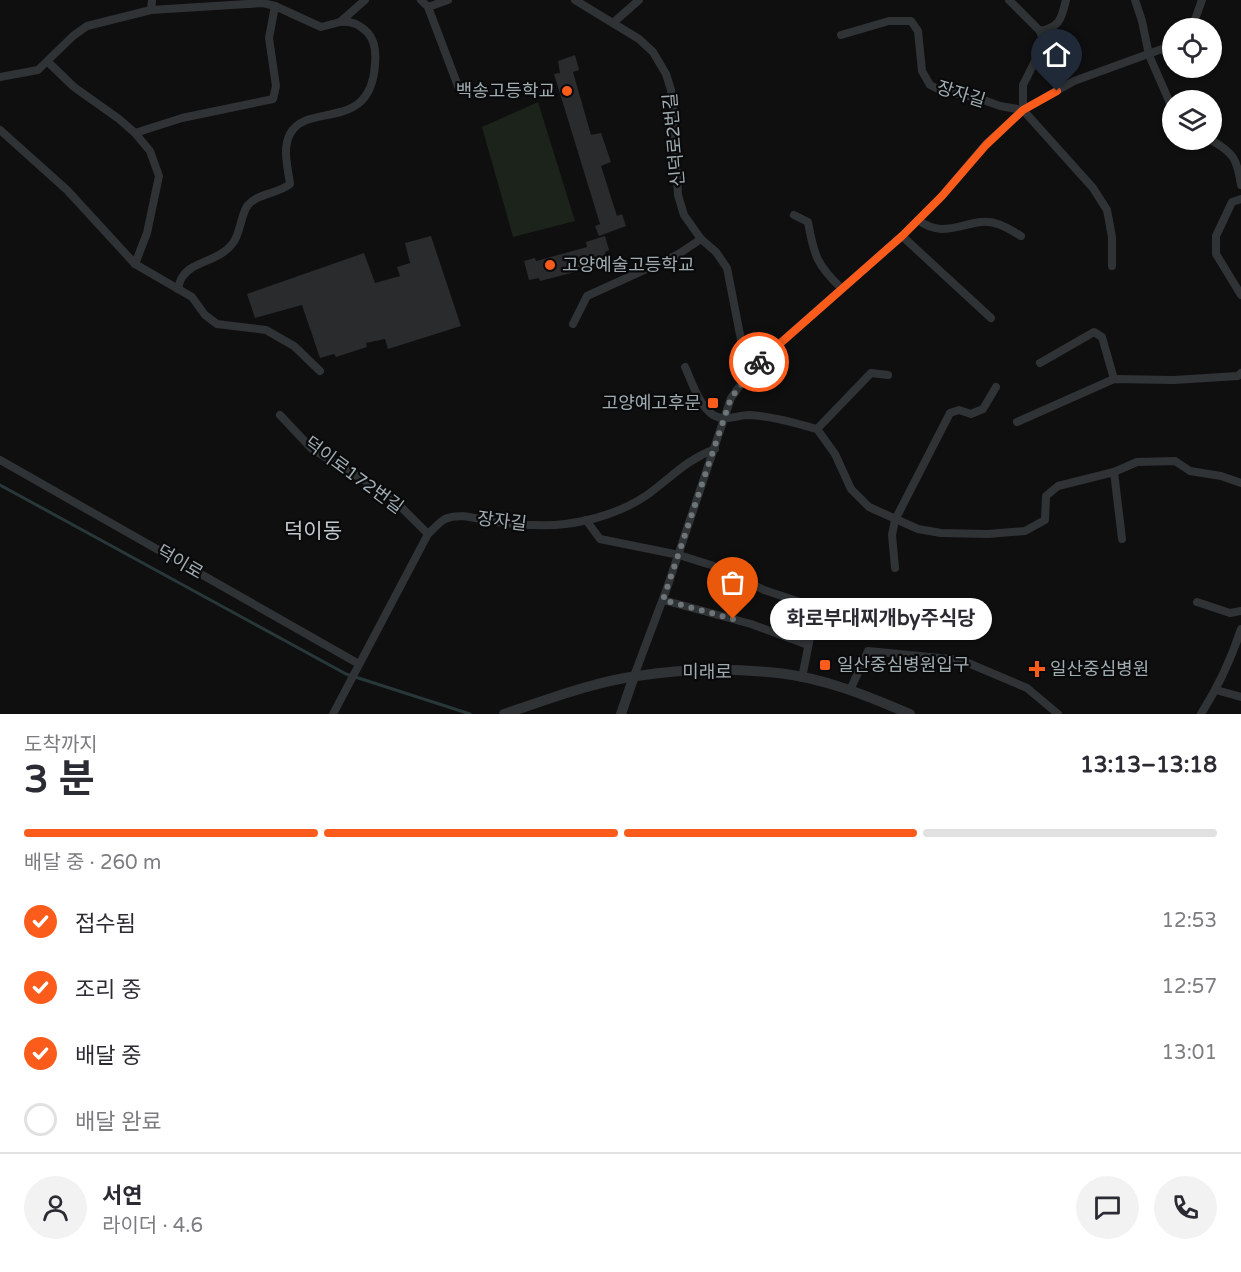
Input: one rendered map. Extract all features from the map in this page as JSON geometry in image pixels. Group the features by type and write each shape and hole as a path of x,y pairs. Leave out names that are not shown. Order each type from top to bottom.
{"street":[{"path":"340,22 365,0"},
{"path":"421,0 428,7 458,86"},
{"path":"428,7 448,0"},
{"name":"신덕로2번길","path":"575,0 639,39 653,52 666,74 674,108 678,195 684,215 701,239 716,252 727,268 744,355 754,366"},
{"path":"613,23 639,0"},
{"path":"1010,0 1040,31 1044,43 1023,85 1023,110 1093,188 1107,210 1112,237 1112,266"},
{"path":"1040,31 1053,28 1061,19 1066,0"},
{"path":"1135,0 1149,55 1164,90"},
{"path":"1196,18 1202,0"},
{"path":"0,77 38,70 73,36 87,26 151,5 263,3 275,6 321,27 353,21 373,38 375,65 367,95 354,108 302,123 290,133 285,151 290,184 282,191 257,198 247,205 239,233 232,245 219,257 183,275 178,289"},
{"path":"135,133 182,118 273,99 276,86 269,38 275,6"},
{"name":"장자길","path":"841,35 889,21 911,21 918,31 922,71 930,85 940,90 1023,110"},
{"name":"장자길","path":"621,714 716,449 731,398 754,366 902,236 942,196 986,145 1023,110 1074,81 1162,50"},
{"path":"48,62 74,87 119,119 150,151 159,176 147,233 135,264"},
{"path":"0,130 67,190 135,264 192,297 205,315 217,324 266,330 294,346 320,371"},
{"path":"1222,146 1237,161 1241,185"},
{"path":"1241,199 1232,202 1216,236 1216,254 1241,295"},
{"path":"794,215 808,222 813,252 823,271 842,289"},
{"path":"918,220 928,228 958,228 983,221 1003,225 1021,236"},
{"path":"902,236 991,318"},
{"path":"573,324 588,296 677,255 701,239"},
{"path":"1040,363 1094,332 1102,337 1114,379"},
{"path":"685,367 703,404 714,415 726,419 746,415 767,417 817,429 835,454 851,489 869,507 918,529 941,533 988,534 1025,531 1045,519 1046,495 1058,486 1114,472 1137,462 1175,460 1190,471 1221,476 1241,483"},
{"path":"817,429 870,373 888,375"},
{"path":"1017,422 1114,379 1174,380 1238,376 1241,373"},
{"path":"896,568 892,535 895,520 950,413 959,410 971,414 983,409 996,387"},
{"name":"덕이로172번길","path":"280,415 312,449 389,495 428,534"},
{"name":"장자길","path":"333,714 428,534 444,519 461,516 531,525 564,524 586,520 621,509 644,497 696,456 716,449"},
{"name":"덕이로","path":"0,460 358,667"},
{"path":"1114,472 1122,539"},
{"path":"586,520 600,539 679,555 714,566 765,590 806,604 814,617 802,678"},
{"path":"663,600 751,624 808,645"},
{"path":"1197,602 1230,613 1241,610"},
{"path":"1201,714 1216,690 1232,656 1241,629"},
{"path":"850,690 868,651 961,660 1027,688 1058,714"},
{"name":"미래로","path":"504,714 564,694 634,676 678,671 780,673 850,690 910,714"},
{"path":"1216,690 1241,697"}],"shaded area":[{"path":"538,102 575,221 513,237 482,127"}],"building":[{"path":"575,55 579,70 573,72 591,135 601,133 611,162 601,166 617,216 622,214 626,226 599,236 595,226 600,224 554,74 560,73 558,61"},
{"path":"431,236 461,326 388,349 385,339 366,343 367,347 336,357 334,354 320,358 302,305 255,318 247,294 364,253 375,283 400,276 397,267 410,263 405,243"},
{"path":"605,236 609,250 605,252 607,264 540,281 539,278 529,280 524,261 535,258 536,261 587,247 586,242"}],"waterway":[{"path":"0,485 346,674 470,714"}],"way so far":[{"path":"733,619 663,600 726,419 731,398 759,362"}],"place":[{"name":"백송고등학교","path":"567,91"},
{"name":"고양예술고등학교","path":"550,265"},
{"name":"고양예고후문","path":"713,403"},
{"name":"화로부대찌개by주식당","path":"733,619"},
{"name":"일산중심병원입구","path":"825,665"},
{"name":"일산중심병원","path":"1037,669"}],"district":[{"name":"덕이동","path":"313,531"}],"route":[{"path":"759,362 902,236 942,196 986,145 1023,110 1057,91"}]}
